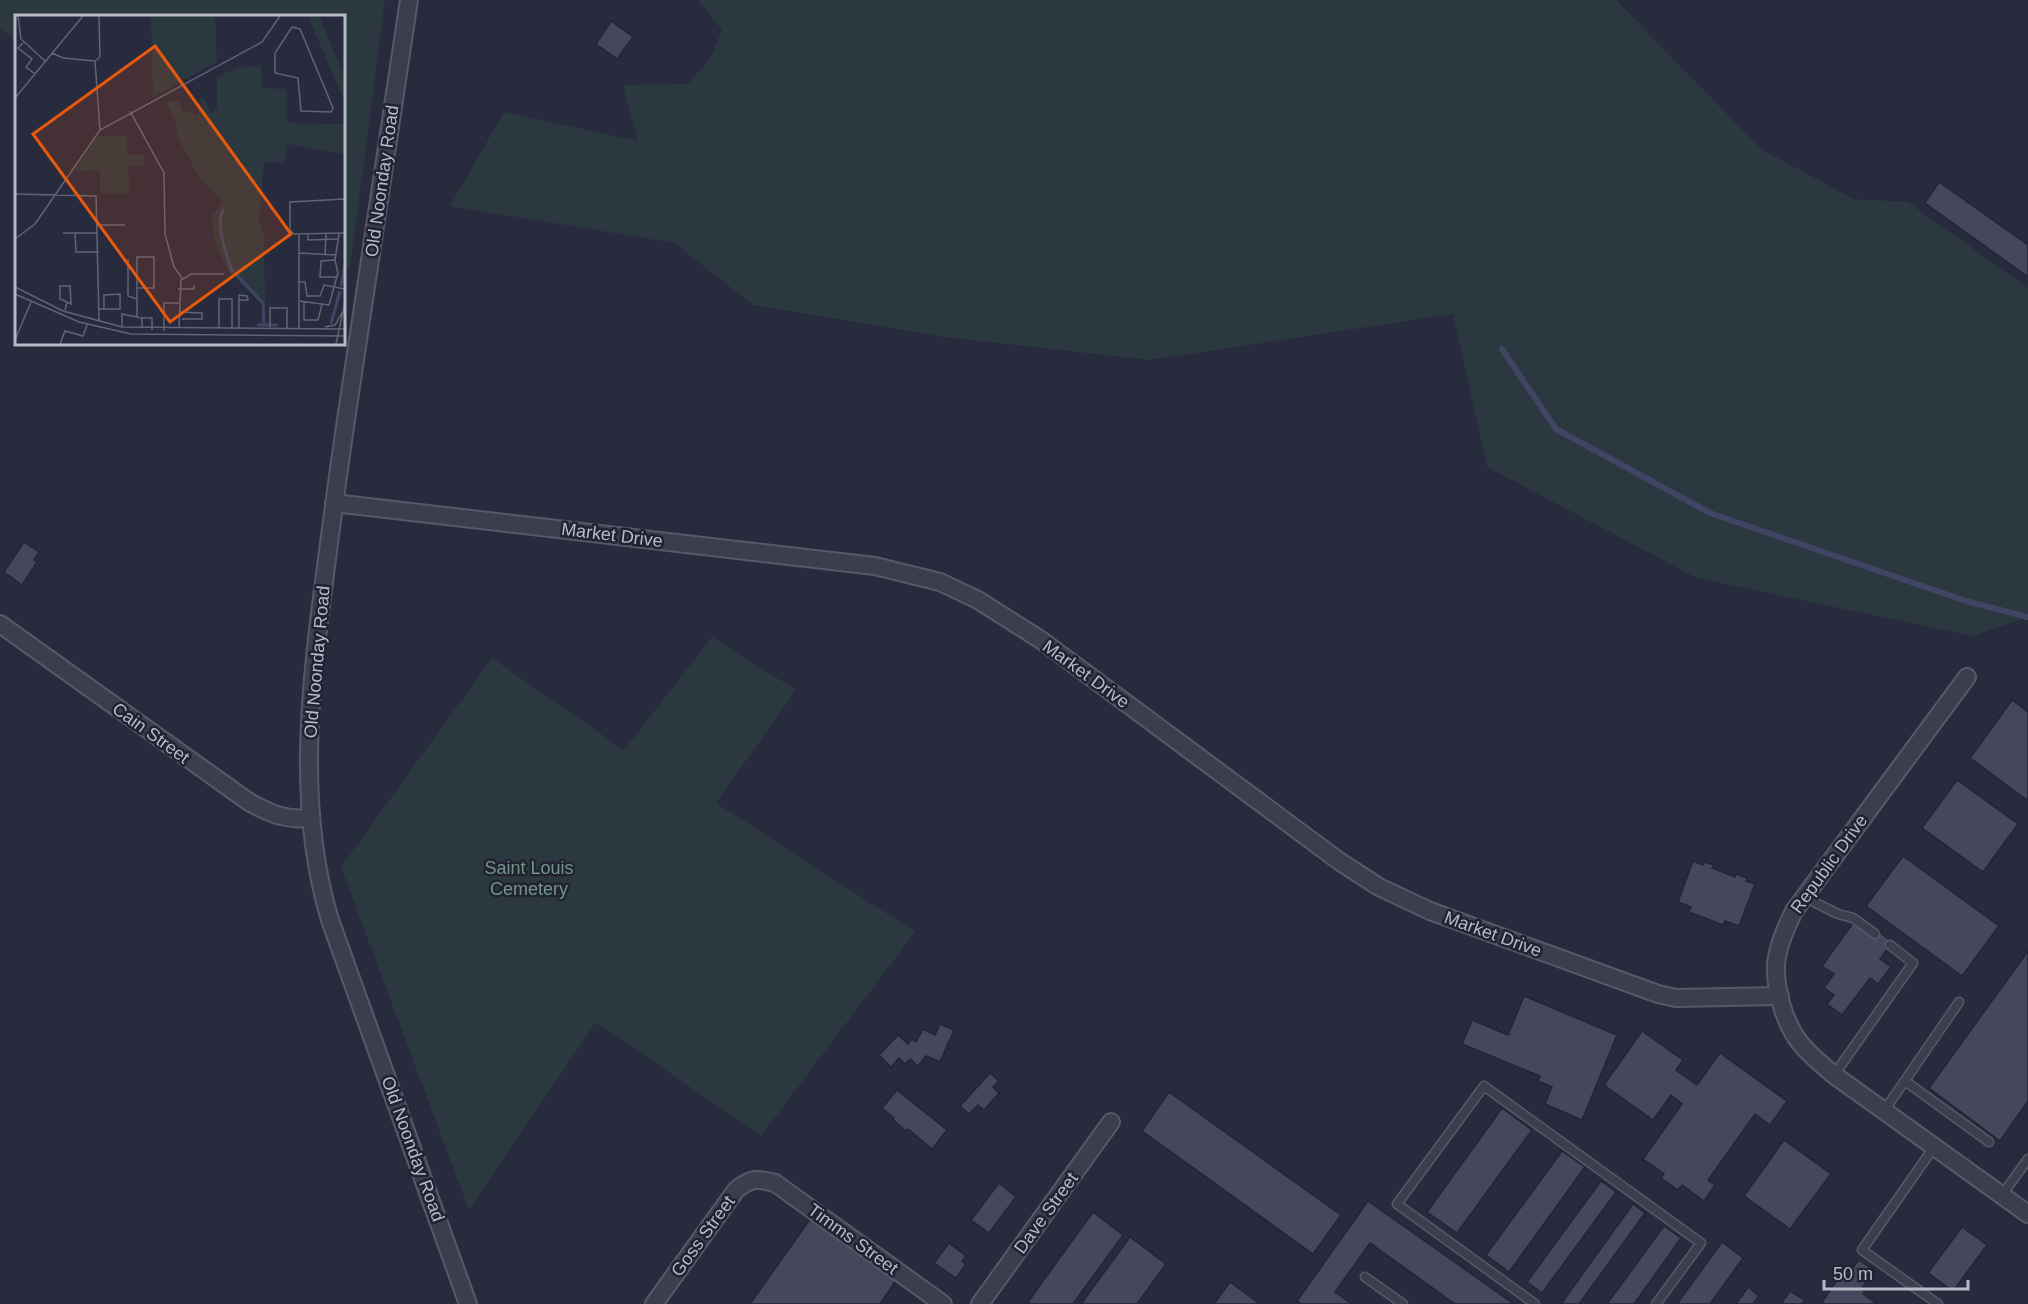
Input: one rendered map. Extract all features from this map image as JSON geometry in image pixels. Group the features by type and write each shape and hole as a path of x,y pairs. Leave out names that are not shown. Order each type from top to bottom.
{"street":[{"name":"Old Noonday Road","path":"409,0 334,503 317,633 310,740 311,817 320,886 330,920 468,1304"},
{"name":"Market Drive","path":"334,503 875,566 940,582 978,600 1041,640 1339,861 1378,887 1461,924 1658,994 1683,998 1780,996"},
{"name":"Cain Street","path":"0,624 249,802 272,815 299,820 311,817"},
{"name":"Republic Drive","path":"1967,677 1794,911 1780,943 1776,964 1785,1016 1800,1043 1834,1075 2028,1214"},
{"name":"Dave Street","path":"980,1304 1111,1122"},
{"name":"Goss Street","path":"654,1304 736,1190 747,1181 760,1179"},
{"name":"Timms Street","path":"760,1179 775,1183 943,1304"}],"lane":[{"path":"1804,897 1838,914 1853,918 1875,934"},
{"path":"1834,1075 1913,963 1890,945"},
{"path":"1884,1111 1959,1002"},
{"path":"1905,1081 1989,1142"},
{"path":"1535,1304 1397,1204 1484,1086 1701,1243 1656,1304"},
{"path":"1934,1147 1862,1250 1938,1304"},
{"path":"2002,1195 2028,1159"},
{"path":"1365,1277 1403,1304"}],"green space":[{"path":"0,0 385,0 350,269 345,266 345,15 15,15 15,39 0,29"},
{"path":"698,0 1616,0 1761,149 1854,199 1908,202 2028,288 2028,617 1972,636 1697,578 1487,467 1453,314 1149,360 944,337 753,305 674,243 450,206 504,112 638,141 623,85 688,84 710,59 722,30"},
{"name":"Saint Louis Cemetery","path":"712,637 796,690 716,803 915,932 761,1136 596,1022 469,1210 341,867 492,658 624,750"}],"building":[{"path":"611,21 633,37 617,59 596,44"},
{"path":"1939,182 2028,245 2028,277 1925,203"},
{"path":"24,542 39,552 34,560 37,562 22,585 4,572"},
{"path":"2012,700 2028,712 2027,800 1970,758"},
{"path":"1957,780 2018,824 1983,872 1922,828"},
{"path":"1903,856 1999,926 1962,976 1866,906"},
{"path":"1693,861 1703,865 1704,862 1714,865 1712,868 1735,877 1736,874 1747,878 1746,881 1755,884 1739,926 1725,921 1723,925 1689,912 1691,907 1678,902"},
{"path":"1853,923 1872,937 1877,930 1892,942 1880,959 1891,967 1878,984 1870,978 1842,1015 1827,1004 1834,995 1824,988 1834,974 1822,966"},
{"path":"2028,951 2028,1101 2000,1141 1929,1088"},
{"path":"1524,996 1617,1035 1582,1120 1545,1104 1552,1087 1538,1081 1540,1076 1462,1044 1472,1020 1508,1035"},
{"path":"940,1024 954,1030 940,1062 926,1056 918,1066 910,1059 905,1064 899,1058 891,1067 879,1055 898,1035 908,1044 912,1039 916,1042 923,1029 935,1035"},
{"path":"1642,1031 1683,1060 1676,1070 1697,1085 1720,1053 1787,1101 1770,1125 1755,1114 1708,1180 1715,1185 1704,1201 1682,1185 1678,1190 1661,1178 1664,1174 1643,1159 1682,1104 1671,1095 1653,1120 1604,1085"},
{"path":"990,1073 999,1081 993,1087 999,1093 984,1110 978,1105 969,1114 960,1106"},
{"path":"897,1090 947,1130 932,1149 908,1129 906,1131 882,1108"},
{"path":"1169,1092 1341,1215 1313,1254 1142,1131"},
{"path":"1502,1108 1532,1130 1457,1233 1427,1212"},
{"path":"1784,1140 1831,1174 1790,1229 1744,1196"},
{"path":"1562,1151 1585,1167 1509,1272 1486,1255"},
{"path":"1601,1181 1616,1192 1542,1293 1527,1282"},
{"path":"999,1183 1016,1197 989,1233 971,1220"},
{"path":"1368,1201 1514,1304 1455,1304 1370,1243 1335,1292 1352,1304 1301,1304 1297,1301"},
{"path":"1633,1204 1645,1213 1579,1304 1561,1304"},
{"path":"1093,1212 1123,1235 1073,1304 1030,1304 1028,1302"},
{"path":"813,1215 899,1276 880,1304 750,1304"},
{"path":"1664,1226 1681,1238 1634,1304 1607,1304"},
{"path":"1962,1227 1987,1245 1953,1291 1928,1273"},
{"path":"1130,1237 1166,1264 1137,1304 1081,1304"},
{"path":"1722,1242 1743,1258 1710,1304 1677,1304"},
{"path":"949,1243 966,1256 962,1261 966,1264 956,1278 934,1263"},
{"path":"1859,1260 1875,1271 1861,1289 1865,1292 1863,1294 1877,1304 1821,1304 1841,1274 1845,1278"},
{"path":"1230,1282 1260,1304 1214,1304"},
{"path":"1748,1287 1759,1296 1753,1304 1736,1304"},
{"path":"1790,1291 1805,1300 1802,1304 1781,1304"}],"waterway":[{"path":"1502,349 1556,429 1710,513 1966,601 2028,617"}]}
